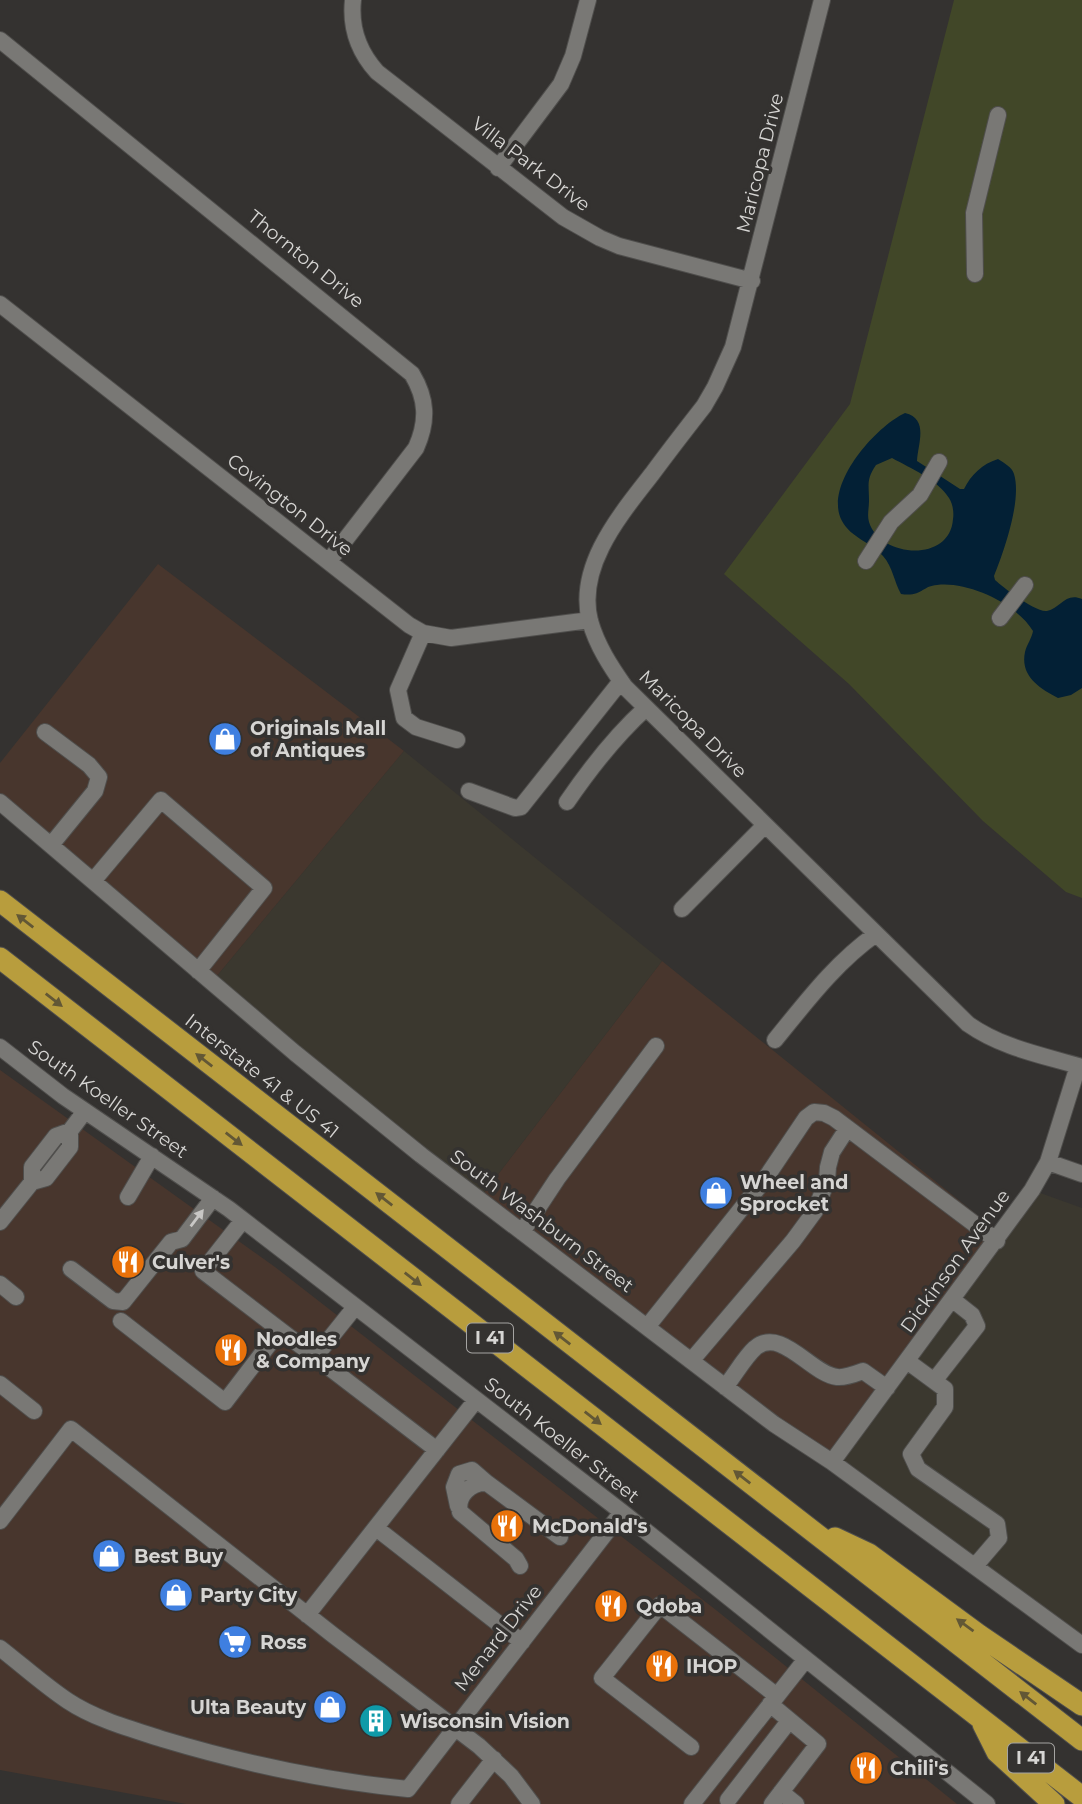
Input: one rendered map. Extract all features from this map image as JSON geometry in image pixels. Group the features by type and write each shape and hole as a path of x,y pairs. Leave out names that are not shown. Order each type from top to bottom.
{"highway":[{"name":"Interstate 41 & US 41","path":"0,901 796,1519"},
{"name":"I 41","path":"0,958 1082,1797"},
{"name":"I 41","path":"796,1519 1082,1740"},
{"path":"796,1519 869,1554 979,1635 1082,1705"},
{"path":"981,1719 997,1752 1054,1804"}],"street":[{"name":"Villa Park Drive","path":"353,0 355,37 377,72 563,218 600,238 639,252 751,281"},
{"path":"498,168 561,84 573,56 588,0"},
{"name":"Maricopa Drive","path":"822,0 733,347 715,387 605,539 595,561 590,585 590,620 610,665 646,708 968,1024 1004,1045 1080,1066"},
{"name":"Thornton Drive","path":"0,40 412,373 421,388 425,404 423,432 415,447 329,561"},
{"path":"975,274 974,213 999,115"},
{"name":"Covington Drive","path":"0,304 409,625 423,633 451,638 590,620"},
{"path":"866,561 885,531 920,495 939,462"},
{"path":"1000,618 1025,585"},
{"path":"423,633 398,690 404,718 416,727 457,740"},
{"path":"469,791 515,808 521,807 621,681"},
{"path":"567,802 598,758 646,708"},
{"path":"45,732 89,765 99,777 96,791 51,845"},
{"path":"93,881 161,800 264,888 198,971"},
{"name":"South Washburn Street","path":"0,803 421,1155 774,1424 832,1462 1082,1645"},
{"path":"682,909 765,825"},
{"path":"775,1040 856,948 876,934"},
{"path":"522,1232 551,1188 656,1046"},
{"name":"South Koeller Street","path":"0,1047 85,1111 243,1220 622,1512 987,1804"},
{"name":"Dickinson Avenue","path":"832,1462 1019,1212 1048,1162 1080,1066"},
{"path":"0,1222 32,1182 32,1167 56,1136 70,1131 85,1111"},
{"path":"647,1327 765,1179 806,1118 814,1112 824,1113 847,1129 997,1241"},
{"path":"691,1361 793,1241 815,1211 827,1181 832,1152 847,1129"},
{"path":"128,1197 152,1156"},
{"path":"1048,1162 1082,1174"},
{"path":"71,1269 113,1301 123,1302 171,1242 182,1239 213,1198"},
{"path":"243,1220 203,1271 437,1450"},
{"path":"0,1284 16,1297"},
{"path":"934,1381 977,1326 972,1315 953,1300"},
{"path":"315,1357 355,1307"},
{"path":"121,1321 225,1402 280,1330"},
{"path":"725,1387 757,1346 773,1342 786,1346 823,1373 839,1378 863,1371 887,1388"},
{"path":"907,1361 945,1390 945,1407 911,1454 918,1469 997,1524 999,1538 975,1566"},
{"path":"0,1384 34,1411"},
{"path":"307,1615 476,1400"},
{"path":"0,1521 71,1429 307,1615 456,1728 494,1759 532,1804"},
{"path":"520,1566 516,1559 460,1512 460,1500 470,1488 487,1483 560,1537"},
{"name":"Menard Drive","path":"0,1648 69,1702 144,1733 213,1755 284,1770 408,1789 622,1512"},
{"path":"376,1528 522,1642"},
{"path":"691,1747 602,1678 660,1605 774,1700 789,1721 818,1744 777,1798 796,1804"},
{"path":"692,1804 806,1659"},
{"path":"708,1784 730,1802 789,1721"},
{"path":"459,1804 494,1759"}],"shaded area":[{"path":"158,564 404,751 212,982 0,802 0,763"},
{"path":"404,751 662,961 479,1199 212,982"},
{"path":"662,961 1002,1235 832,1462 479,1199"},
{"path":"0,1070 275,1267 716,1610 957,1804 186,1804 0,1770"},
{"path":"1032,1190 1082,1208 1082,1645 832,1462"}],"green space":[{"path":"954,0 1082,0 1082,898 1066,892 983,821 849,684 724,574 850,404"}],"water":[{"path":"905,413 917,420 920,433 917,461 960,489 964,489 978,471 992,461 998,459 1012,469 1016,485 1014,511 995,580 1042,611 1052,609 1067,599 1082,599 1082,688 1071,695 1058,698 1032,680 1024,660 1033,631 1016,612 991,596 963,587 932,586 918,593 901,594 883,556 846,527 838,507 846,475 867,444 893,420","holes":["892,458 938,486 949,498 953,508 949,533 940,543 928,549 914,551 886,543 875,534 869,522 871,475 876,465"]}],"place":[{"name":"Originals Mall of Antiques","path":"225,739"},
{"name":"Wheel and Sprocket","path":"716,1193"},
{"name":"Culver's","path":"128,1262"},
{"name":"Noodles & Company","path":"231,1350"},
{"name":"McDonald's","path":"507,1526"},
{"name":"Best Buy","path":"109,1556"},
{"name":"Party City","path":"176,1595"},
{"name":"Qdoba","path":"611,1606"},
{"name":"Ross","path":"235,1642"},
{"name":"IHOP","path":"662,1666"},
{"name":"Ulta Beauty","path":"330,1707"},
{"name":"Wisconsin Vision","path":"376,1721"},
{"name":"Chili's","path":"866,1768"}]}
